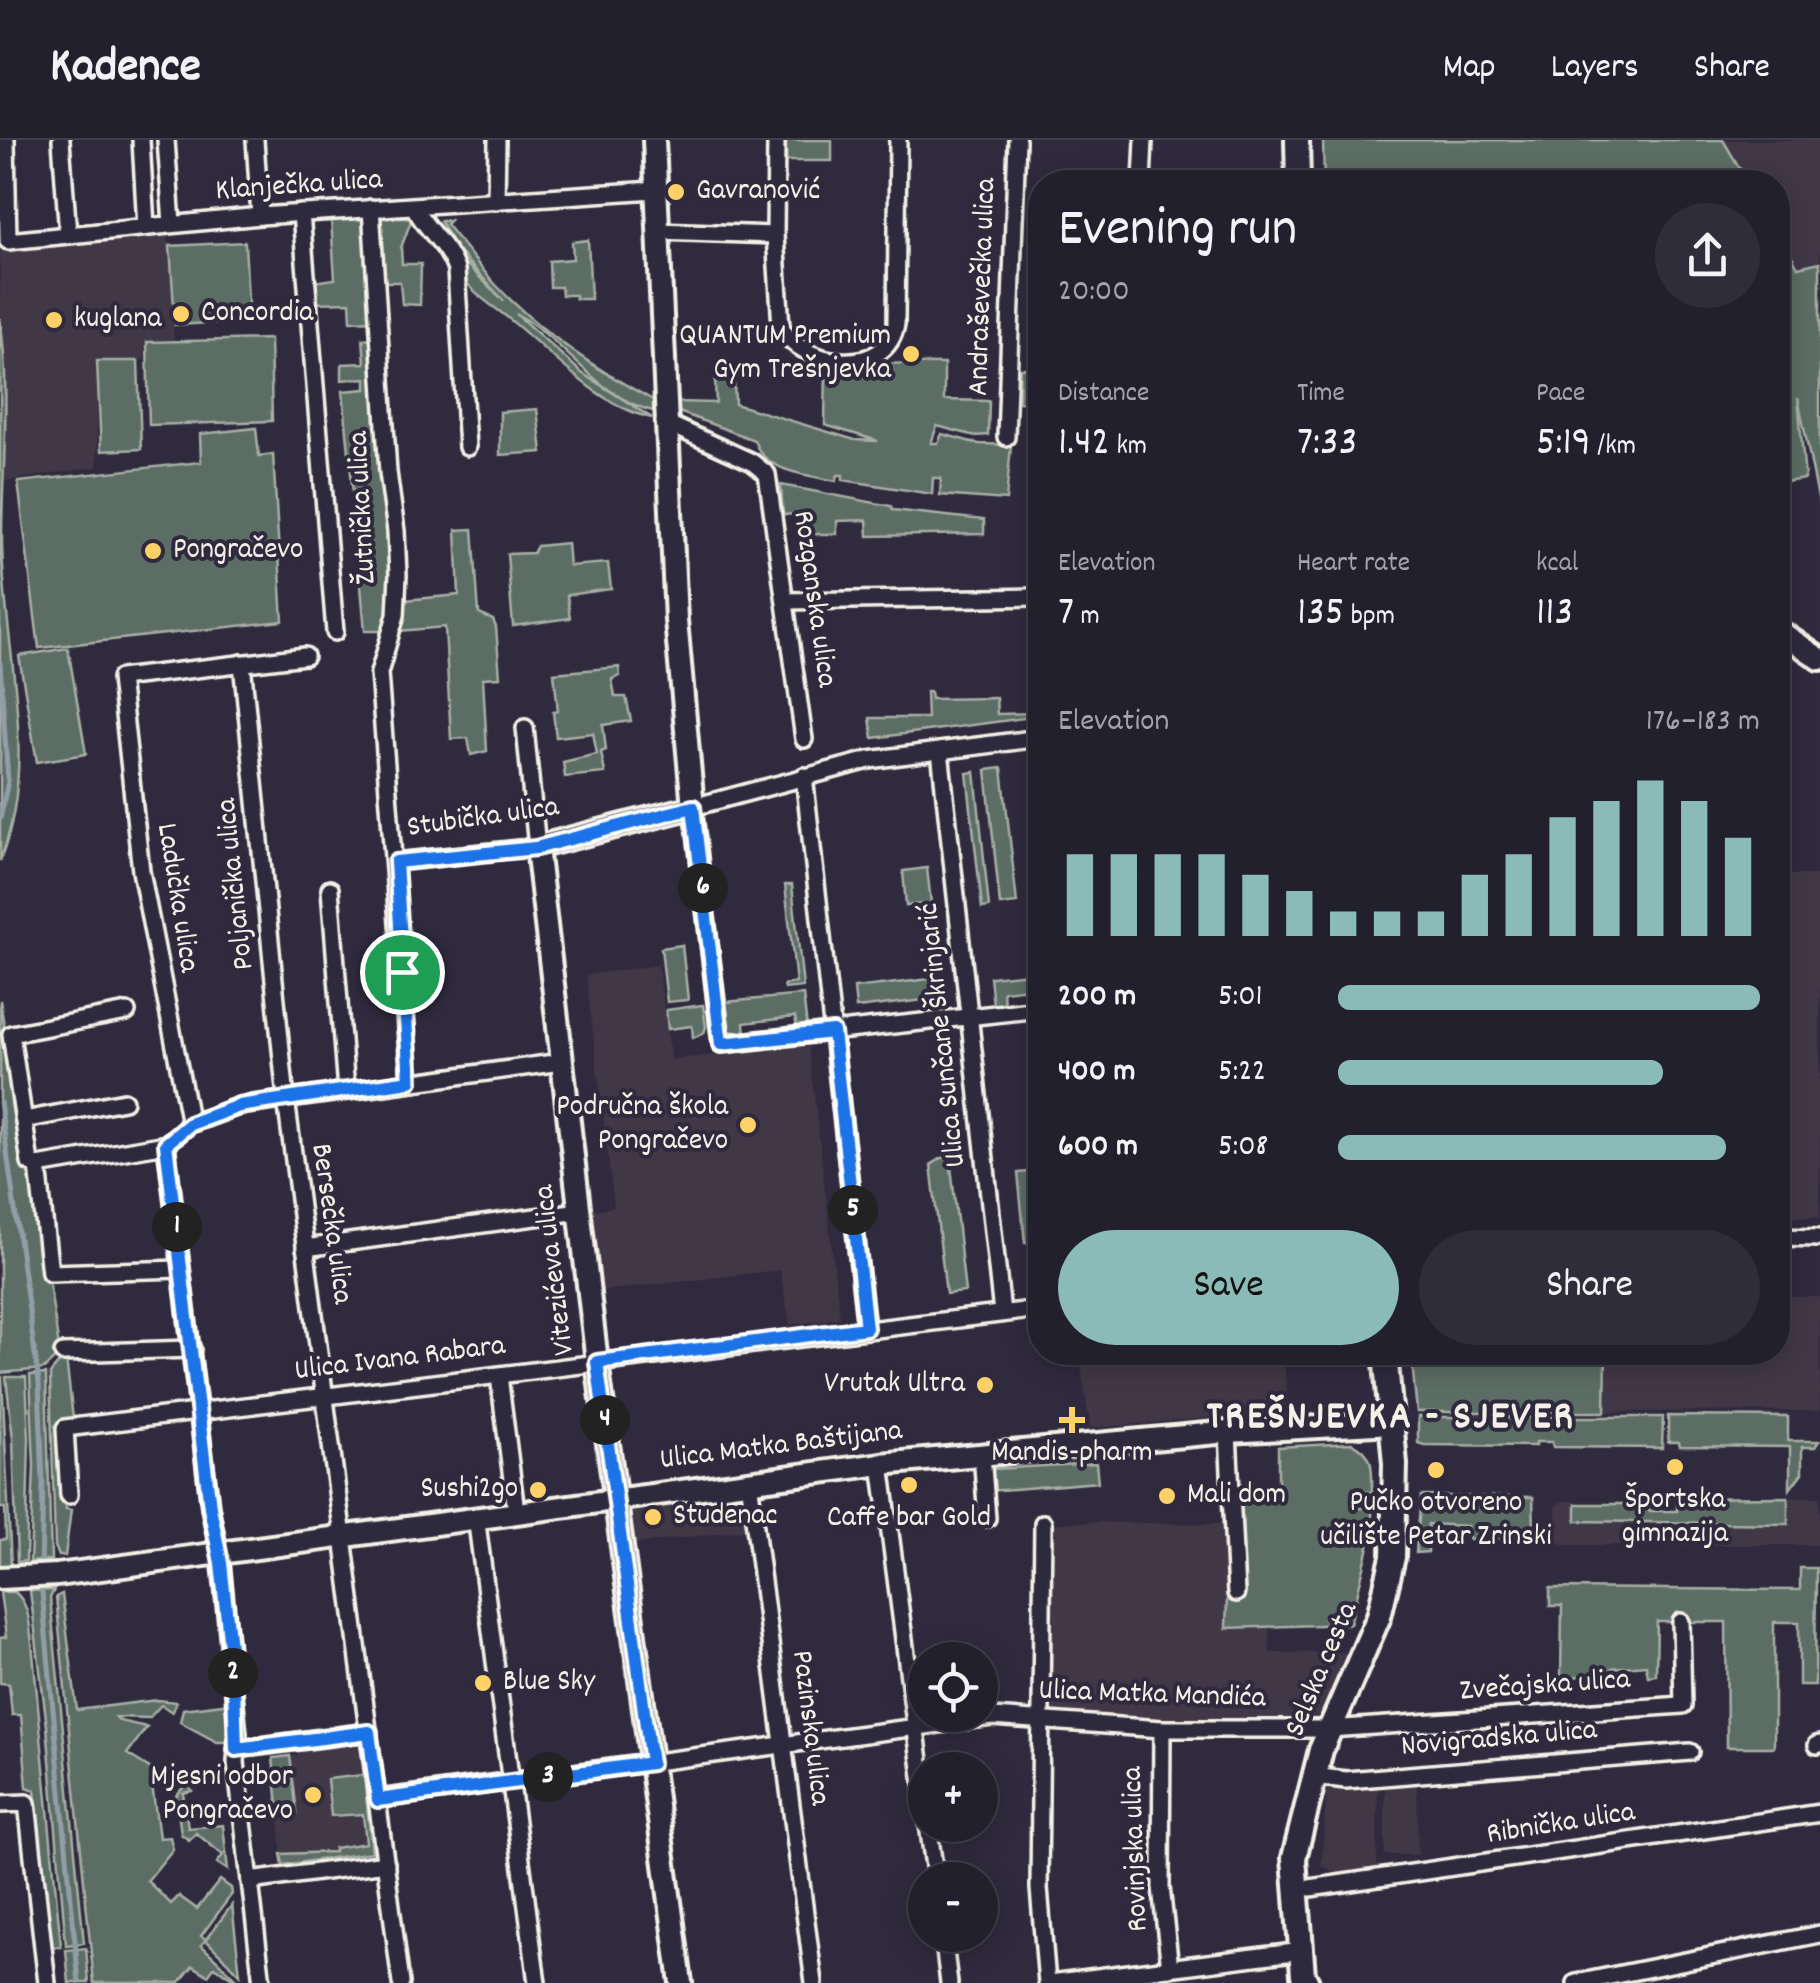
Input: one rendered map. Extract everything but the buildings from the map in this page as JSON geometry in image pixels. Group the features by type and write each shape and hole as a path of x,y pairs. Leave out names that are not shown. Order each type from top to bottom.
{"main road":[{"path":"1297,140 1298,170"},
{"name":"Selska cesta","path":"1302,1830 1317,1974 1310,1983 1303,1975 1294,1858 1328,1729 1365,1650 1389,1580 1395,1517 1394,1423 1387,1365"}],"street":[{"name":"Klanječka ulica","path":"6,140 8,240 260,216 654,190"},
{"path":"61,140 68,235"},
{"path":"141,140 146,227"},
{"path":"166,140 172,224"},
{"path":"254,140 260,216"},
{"path":"496,201 497,140"},
{"path":"654,140 676,620 721,1044 1028,1010"},
{"path":"776,140 778,314 787,339 802,351 824,358 862,360 884,352 894,337 898,140"},
{"name":"Andraševečka ulica","path":"1006,437 1017,140"},
{"path":"1143,170 1144,140"},
{"path":"414,206 447,250 456,270 466,447"},
{"name":"Žutnička ulica","path":"371,208 398,575 396,615 379,673 396,862"},
{"path":"301,213 335,632"},
{"path":"657,231 776,235"},
{"name":"Rozganska ulica","path":"664,422 762,468 769,482 804,739"},
{"path":"785,601 1028,597"},
{"path":"1790,638 1820,659"},
{"path":"242,663 305,656"},
{"name":"Ladučka ulica","path":"190,1124 142,872 120,678 242,663"},
{"name":"Poljanička ulica","path":"242,663 286,1099"},
{"path":"525,728 536,848"},
{"path":"693,807 869,760 1028,740"},
{"name":"Ulica Sunčane Škrinjarić","path":"940,751 1002,1314"},
{"path":"804,776 866,1328"},
{"name":"Stubička ulica","path":"410,1081 396,862 536,848 693,807"},
{"name":"Vitezićeva ulica","path":"536,848 597,1362 681,1983"},
{"path":"330,890 346,1090"},
{"path":"127,1012 11,1034 30,1163 38,1166 166,1144 190,1124 239,1106 561,1062"},
{"name":"Bersečka ulica","path":"286,1099 401,1983"},
{"path":"24,1120 124,1101"},
{"path":"166,1144 234,1685 236,1749 262,1983"},
{"path":"38,1166 50,1273 181,1270"},
{"path":"304,1248 580,1211"},
{"path":"1790,1238 1820,1238"},
{"name":"Ulica Ivana Rabara","path":"69,1494 65,1428 1028,1311"},
{"path":"63,1354 192,1349"},
{"path":"498,1376 516,1510"},
{"name":"Ulica Matka Baštijana","path":"0,1578 53,1575 882,1464 1228,1432 1394,1423"},
{"path":"1228,1432 1236,1593"},
{"path":"982,1454 987,1518"},
{"path":"882,1464 908,1667"},
{"name":"Pazinska ulica","path":"749,1480 814,1983"},
{"path":"476,1516 537,1983"},
{"path":"1043,1523 1040,1888 1049,1983 1302,1951"},
{"name":"Zvečajska ulica","path":"1328,1729 1682,1705 1680,1622"},
{"name":"Ulica Matka Mandića","path":"998,1717 1162,1729 1328,1729"},
{"name":"Rovinjska ulica","path":"1162,1729 1161,1887 1170,1968"},
{"name":"Ulica Matka Mandića","path":"378,1800 908,1730"},
{"path":"236,1749 369,1732"},
{"name":"Novigradska ulica","path":"1313,1776 1346,1780 1690,1752"},
{"path":"0,1804 27,1804 47,1983"},
{"name":"Ribnička ulica","path":"1310,1888 1820,1813"},
{"path":"250,1882 386,1863"},
{"path":"1576,1983 1820,1934"},
{"path":"945,1952 949,1983"}],"shaded area":[{"path":"1723,140 1820,140 1820,262 1798,267 1790,253 1790,170 1741,170"},
{"path":"168,231 174,340 146,341 144,360 97,361 97,467 4,481 7,392 0,318 0,251"},
{"path":"1790,875 1820,875 1820,1217 1790,1217"},
{"path":"658,965 671,1060 808,1043 840,1318 790,1325 780,1270 602,1291 593,1210 614,1207 586,975"},
{"path":"1790,1297 1820,1297 1820,1411 1605,1412 1606,1365 1790,1365"},
{"path":"1081,1365 1284,1365 1289,1411 1090,1428"},
{"path":"728,1491 745,1495 751,1529 629,1545 628,1506 670,1498 672,1510 729,1502"},
{"path":"1788,1497 1820,1497 1820,1545 1564,1545 1557,1541 1556,1506 1561,1501 1576,1501 1576,1520 1787,1524"},
{"path":"1050,1524 1227,1524 1226,1627 1269,1627 1270,1653 1350,1652 1317,1718 1309,1723 1160,1722 1050,1710"},
{"path":"355,1740 365,1752 368,1774 361,1775 371,1853 283,1865 273,1758 298,1755 297,1748"},
{"path":"1417,1784 1418,1855 1385,1855 1385,1785"},
{"path":"1378,1786 1377,1874 1346,1876 1321,1866 1327,1788"}],"green space":[{"path":"786,140 832,140 832,161 786,161"},
{"path":"1323,140 1723,140 1741,170 1324,170"},
{"path":"367,217 375,320 351,321 350,302 314,303 312,282 335,279 331,220"},
{"path":"376,218 412,218 401,248 402,264 421,264 420,305 402,304 400,282 381,282"},
{"path":"450,220 446,224 490,278 532,319 571,349 653,400 653,411 618,396 652,418 630,411 589,387 476,293 456,254 504,301 456,249 440,221","holes":["516,314 549,337 610,391 582,373"]},
{"path":"588,240 591,299 562,295 561,287 550,287 549,261 573,259 572,242"},
{"path":"245,242 249,321 175,325 170,246"},
{"path":"1790,253 1798,267 1820,262 1820,508 1798,398 1805,479 1790,481"},
{"path":"0,318 5,402 2,541 18,742 12,822 0,861"},
{"path":"376,338 393,575 385,631 365,631 357,542 370,542 370,525 356,525 343,391 366,389 366,378 342,380 342,364 365,363 363,339"},
{"path":"270,339 272,421 149,425 147,342"},
{"path":"97,361 138,361 141,449 101,451"},
{"path":"826,363 944,364 944,400 989,401 988,435 975,436 937,426 931,443 938,443 942,434 979,444 1011,445 1006,500 940,495 941,478 933,478 932,494 843,480 843,475 838,475 836,481 800,474 767,459 754,440 676,411 678,402 716,403 715,381 734,380 735,404 855,440 878,441 825,425"},
{"path":"1020,368 1028,368 1028,402 1019,402"},
{"path":"537,409 542,452 500,455 500,412"},
{"name":"Pongračevo","path":"256,428 259,456 273,454 283,621 39,648 18,482 201,462 200,434"},
{"path":"781,485 891,506 893,510 984,520 984,534 868,536 867,520 837,521 837,534 811,534 809,513 783,515"},
{"path":"473,529 479,614 493,620 496,627 500,677 483,678 487,751 471,755 468,738 451,739 445,627 398,631 405,600 459,595 456,530"},
{"path":"567,543 569,566 608,563 611,589 567,595 570,618 513,626 507,554 533,553 537,546"},
{"path":"68,648 86,754 37,762 19,656"},
{"path":"619,667 620,676 612,679 615,697 626,697 631,721 603,725 606,750 601,752 605,773 565,777 563,762 597,754 593,733 556,737 554,673"},
{"path":"926,692 930,692 931,699 996,698 997,714 1028,713 1028,718 873,738 870,718 927,718"},
{"path":"1002,768 1017,903 1000,905 986,770"},
{"path":"975,772 989,907 982,908 967,773"},
{"path":"927,868 931,903 906,906 903,871"},
{"path":"785,885 792,885 803,987 785,989 784,985 796,983"},
{"path":"682,945 688,1000 667,1002 661,948"},
{"path":"1028,973 1028,988 1003,991 1004,1004 993,1005 990,977"},
{"path":"939,978 942,998 856,1008 854,988"},
{"path":"803,995 807,1027 797,1028 795,1017 744,1023 745,1034 730,1031 726,1002"},
{"path":"0,1000 60,1354 44,1369 0,1373"},
{"path":"703,1005 704,1033 693,1038 692,1026 668,1029 666,1010"},
{"path":"950,1157 965,1292 946,1294 931,1165"},
{"path":"1028,1172 1028,1243 1025,1243 1018,1173"},
{"path":"66,1358 73,1419 60,1424 66,1509 71,1510 65,1556 59,1556 55,1546 50,1374"},
{"path":"1412,1365 1606,1365 1605,1412 1417,1412"},
{"path":"46,1374 51,1560 30,1562 34,1466 30,1375"},
{"path":"0,1377 11,1565 0,1566 0,1540 6,1539 5,1508 0,1508"},
{"path":"6,1377 26,1377 26,1561 17,1562 13,1439"},
{"path":"1668,1416 1788,1417 1788,1441 1819,1441 1815,1447 1802,1447 1802,1473 1790,1489 1790,1447 1679,1446 1678,1442 1668,1442"},
{"path":"1418,1417 1663,1417 1662,1448 1553,1447 1552,1442 1536,1442 1536,1446 1424,1445 1418,1443"},
{"path":"1352,1443 1365,1452 1371,1463 1372,1492 1357,1492 1357,1508 1372,1508 1372,1525 1363,1525 1362,1538 1371,1538 1350,1624 1226,1628 1227,1598 1242,1597 1240,1501 1278,1500 1278,1447"},
{"path":"1096,1463 1098,1482 989,1491 988,1475 993,1469"},
{"path":"1421,1496 1533,1497 1534,1529 1516,1529 1516,1538 1469,1540 1467,1526 1428,1524 1428,1552 1416,1553"},
{"path":"1788,1497 1788,1524 1576,1521 1576,1504 1649,1504 1649,1511 1677,1511 1677,1498"},
{"path":"1800,1568 1816,1568 1815,1685 1799,1685 1799,1622 1774,1622 1774,1747 1727,1747 1726,1622 1657,1622 1656,1675 1648,1676 1646,1665 1561,1678 1562,1606 1550,1606 1550,1588 1800,1590"},
{"path":"54,1590 50,1598 84,1943 66,1945 47,1726 30,1591"},
{"path":"0,1592 15,1592 20,1597 30,1629 61,1946 48,1948 35,1790 27,1787 21,1715 12,1715 9,1684 0,1683 0,1638 6,1637"},
{"path":"62,1594 77,1710 157,1700 176,1702 172,1712 161,1705 149,1718 116,1717 147,1727 127,1754 153,1770 159,1838 170,1837 173,1849 147,1881 171,1904 179,1896 197,1909 220,1880 231,1888 232,1894 201,1936 206,1939 232,1905 240,1974 206,1940 201,1945 241,1983 214,1967 208,1975 193,1966 179,1983 94,1983 56,1597"},
{"path":"231,1703 234,1742 217,1742 180,1722 183,1709"},
{"path":"290,1756 297,1813 279,1815 273,1758"},
{"path":"364,1775 372,1852 283,1865 281,1854 334,1852 334,1848 366,1843 363,1814 331,1816 327,1779"},
{"path":"187,1783 192,1791 183,1793 188,1828 223,1825 228,1870 217,1863 223,1855 196,1833 189,1840 181,1834 176,1796"},
{"path":"86,1948 89,1983 69,1983 66,1950"}],"waterway":[{"path":"0,663 8,781 0,819"},
{"path":"0,1102 39,1383 41,1571"},
{"path":"41,1582 79,1983"}],"place":[{"name":"Gavranović","path":"676,192"},
{"name":"Concordia","path":"181,314"},
{"name":"kuglana","path":"54,320"},
{"name":"QUANTUM Premium Gym Trešnjevka","path":"911,354"},
{"name":"Pongračevo","path":"153,551"},
{"name":"Područna škola Pongračevo","path":"748,1125"},
{"name":"Vrutak Ultra","path":"985,1385"},
{"name":"Mandis-pharm","path":"1072,1420"},
{"name":"Športska gimnazija","path":"1675,1467"},
{"name":"Pučko otvoreno učilište Petar Zrinski","path":"1436,1470"},
{"name":"Caffe bar Gold","path":"909,1485"},
{"name":"Sushi2go","path":"538,1490"},
{"name":"Mali dom","path":"1167,1496"},
{"name":"Studenac","path":"653,1517"},
{"name":"Blue Sky","path":"483,1683"},
{"name":"Mjesni odbor Pongračevo","path":"313,1795"}],"district":[{"name":"TREŠNJEVKA - SJEVER","path":"1391,1419"}],"route":[{"path":"693,807 721,1044 833,1032 866,1328 597,1362 651,1763 378,1800 369,1732 236,1749 238,1734 221,1563 210,1507 166,1144 190,1124 239,1106 410,1081 402,972 396,862 536,848 693,807"}]}
